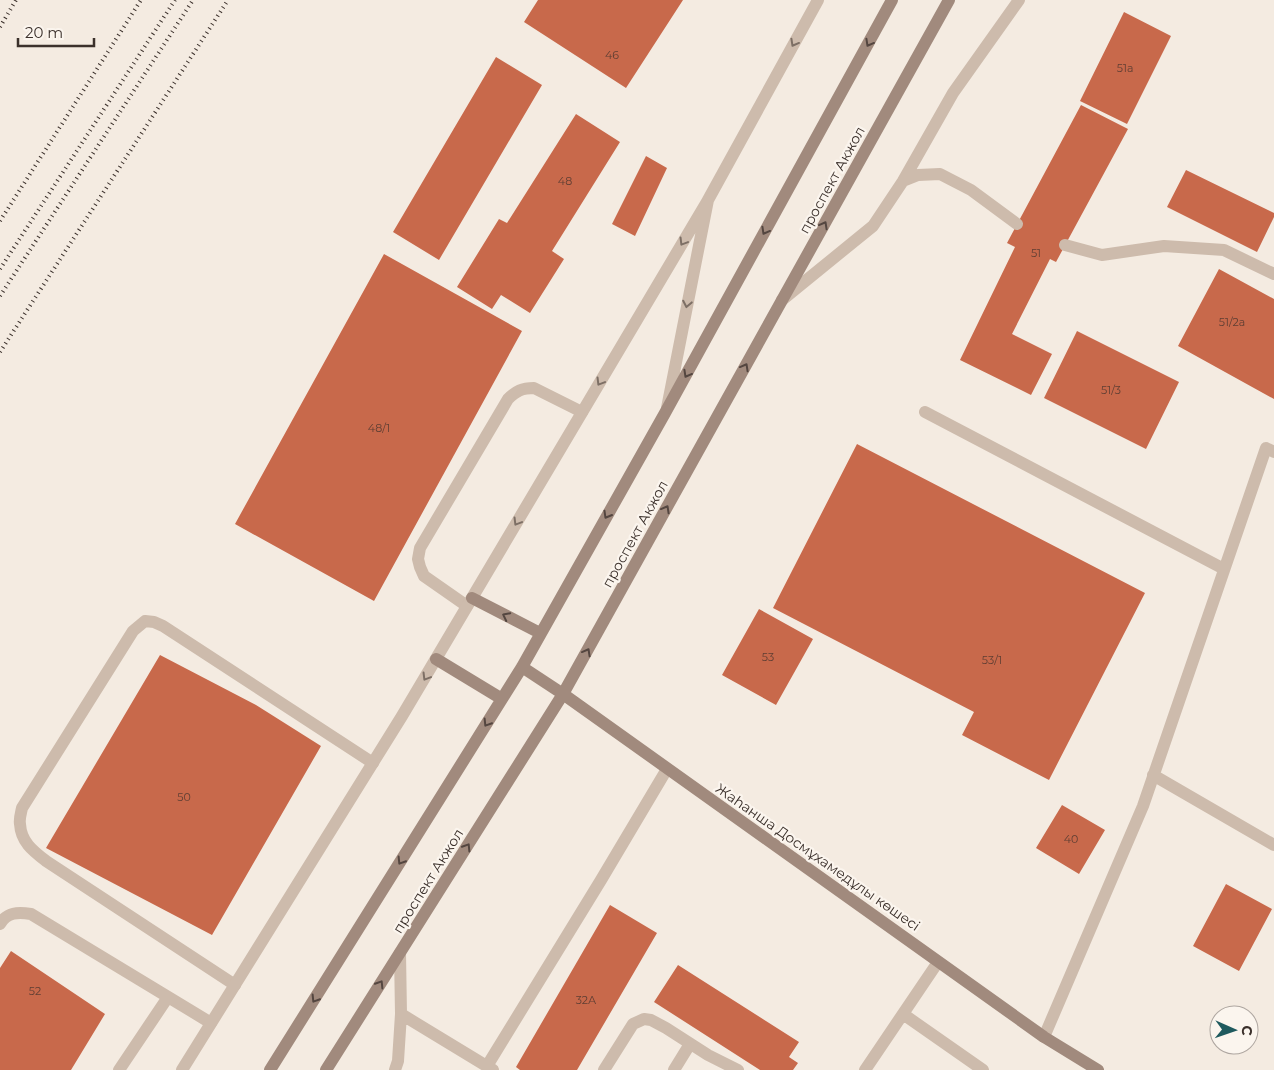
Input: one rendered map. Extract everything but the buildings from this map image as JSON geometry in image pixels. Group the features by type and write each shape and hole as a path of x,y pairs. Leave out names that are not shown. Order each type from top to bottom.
{"main road":[{"path":"270,1070 522,667 666,413 892,0"},
{"name":"проспект Акжол","path":"326,1070 563,694 949,0"},
{"path":"469,602 540,633"},
{"path":"436,659 502,699"},
{"name":"Жаһанша Досмұхамедұлы көшесі","path":"522,667 563,694 1044,1037 1098,1070"}],"street":[{"path":"182,1070 436,659 708,200 818,0"},
{"path":"782,300 873,226 903,181 953,93 1019,0"},
{"path":"903,181 918,175 940,174 971,190 1017,224"},
{"path":"666,413 708,200"},
{"path":"1065,245 1102,255 1164,246 1224,250 1274,274"},
{"path":"469,602 424,576 418,559 420,548 508,399 516,391 534,388 582,412"},
{"path":"925,412 1224,569"},
{"path":"1044,1037 1139,815 1266,448 1274,452"},
{"path":"235,985 46,861 30,848 24,838 20,824 22,808 133,631 145,622 154,622 163,626 373,763"},
{"path":"402,1014 490,1068 667,768"},
{"path":"1153,775 1274,845"},
{"path":"0,924 3,919 12,913 31,914 211,1023"},
{"path":"395,1070 398,1061 402,1014 400,953"},
{"path":"865,1070 938,962"},
{"path":"120,1070 168,997"},
{"path":"903,1014 983,1070"},
{"path":"604,1070 633,1024 644,1020 652,1020 708,1055 738,1070"},
{"path":"674,1070 690,1044"}],"railway":[{"path":"0,27 16,0"},
{"path":"0,221 141,0"},
{"path":"0,269 175,0"},
{"path":"0,296 193,0"},
{"path":"0,352 228,0"}]}
